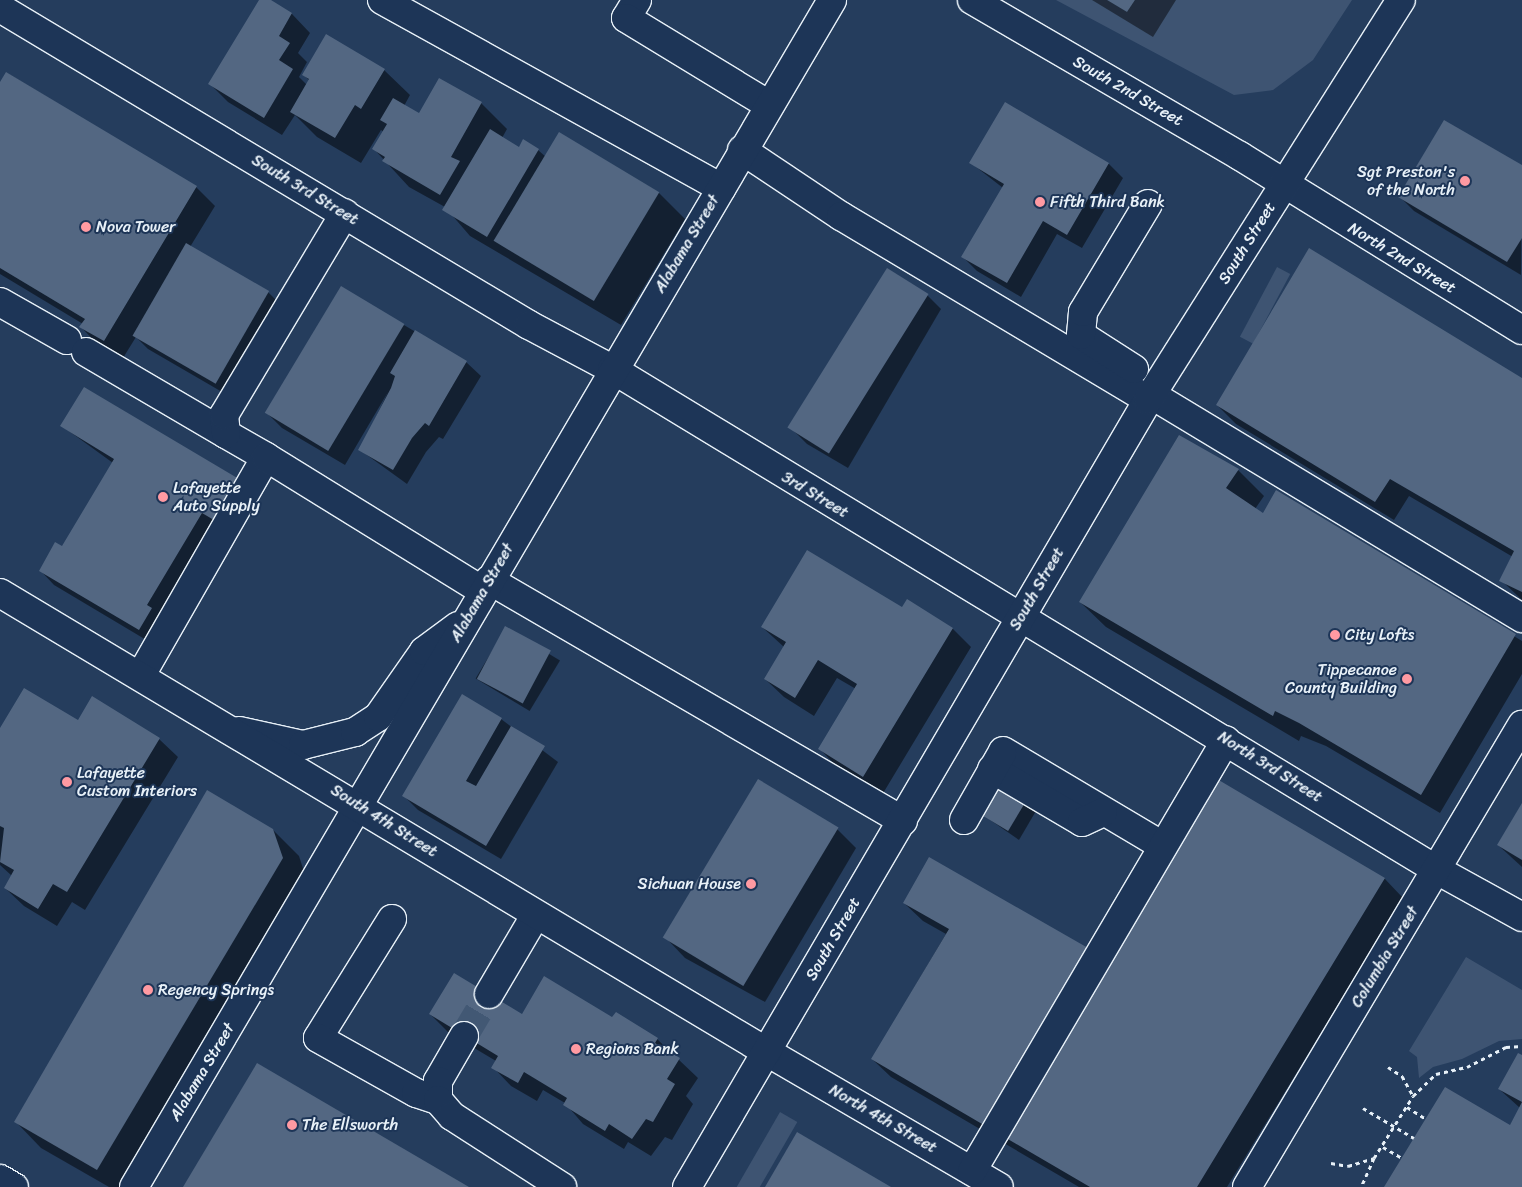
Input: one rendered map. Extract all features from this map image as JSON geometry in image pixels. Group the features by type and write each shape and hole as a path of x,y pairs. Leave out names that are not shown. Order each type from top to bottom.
{"street":[{"path":"382,0 721,188"},
{"name":"Alabama Street","path":"134,1187 360,807 486,585 832,0"},
{"name":"South 2nd Street","path":"972,0 1283,185"},
{"name":"South Street","path":"688,1187 902,822 1020,616 1153,393 1401,0"},
{"path":"625,6 769,105"},
{"name":"South 3rd Street","path":"0,8 612,370"},
{"path":"742,150 841,216 1048,339 1153,393 1522,618"},
{"name":"North 2nd Street","path":"1283,185 1522,330"},
{"path":"1148,204 1084,312 1080,336 1153,393"},
{"path":"226,434 224,415 345,213"},
{"path":"0,302 486,585 902,822"},
{"path":"1048,339 1060,322 1084,312"},
{"name":"3rd Street","path":"612,370 1020,616"},
{"path":"142,675 266,457"},
{"name":"South 4th Street","path":"0,593 142,675 535,916 767,1052"},
{"name":"North 3rd Street","path":"1020,616 1437,870 1522,917"},
{"path":"232,729 303,745 355,732 378,716 424,651 465,621"},
{"name":"Columbia Street","path":"1247,1187 1522,725"},
{"path":"972,1171 1123,909 1226,740"},
{"path":"964,820 1000,756 1161,845"},
{"path":"489,994 535,916"},
{"path":"392,919 318,1038 416,1094 438,1100 452,1116 562,1187"},
{"path":"438,1100 438,1081 464,1036"},
{"name":"North 4th Street","path":"767,1052 999,1187"},
{"path":"0,1178 14,1187"}],"path":[{"path":"1362,1187 1374,1158 1383,1147 1413,1096 1436,1074 1467,1067 1506,1047 1522,1046"},
{"path":"1388,1067 1402,1076 1413,1096"},
{"path":"1407,1107 1426,1119"},
{"path":"1363,1108 1414,1138"},
{"path":"1383,1147 1402,1158"},
{"path":"1331,1163 1348,1166 1374,1158"}],"shaded area":[{"path":"1056,0 1107,0 1127,12 1135,0 1352,0 1313,60 1273,90 1234,95"},
{"path":"1277,267 1290,274 1253,344 1240,337"},
{"path":"1466,957 1522,990 1522,1039 1499,1041 1462,1059 1433,1067 1419,1078 1417,1057 1409,1051"},
{"path":"780,1112 797,1122 760,1187 737,1187"}],"building":[{"path":"259,0 271,0 292,13 279,36 290,43 279,60 293,69 264,118 208,84"},
{"path":"1107,0 1135,0 1127,12"},
{"path":"326,34 385,69 361,109 355,105 335,138 290,112 309,79 302,75"},
{"name":"Nova Tower","path":"6,72 197,186 104,341 79,327 85,319 0,268 0,82"},
{"path":"439,78 482,102 451,157 460,161 440,195 382,161 385,157 372,149 387,124 380,120 393,98 419,113"},
{"name":"Fifth Third Bank","path":"1005,102 1109,163 1067,235 1043,221 1007,283 961,257 1004,184 969,163"},
{"name":"Sgt Preston's of the North","path":"1444,120 1522,165 1522,238 1507,262 1398,197"},
{"path":"490,129 519,147 523,139 539,149 487,237 442,210"},
{"path":"559,132 659,192 594,301 494,241"},
{"path":"186,243 269,291 216,384 133,336"},
{"path":"1309,248 1522,378 1522,592 1499,581 1514,551 1390,479 1375,502 1216,405"},
{"path":"887,268 929,294 829,453 787,427"},
{"path":"341,286 404,324 328,451 265,413"},
{"path":"415,330 467,361 429,426 425,423 412,438 393,470 358,450 391,388 395,376 390,373"},
{"name":"Lafayette Auto Supply","path":"84,387 244,482 219,523 202,513 147,605 152,608 139,630 39,571 55,542 62,546 114,459 60,426"},
{"path":"1179,435 1239,469 1226,488 1263,513 1276,490 1516,634 1421,795 1299,723 1275,711 1273,716 1079,602"},
{"path":"807,550 902,607 907,599 953,628 863,777 818,749 857,684 818,660 795,698 764,679 786,642 761,627"},
{"path":"505,626 551,650 523,703 477,679"},
{"name":"Lafayette Custom Interiors","path":"24,688 78,720 92,696 160,738 67,892 53,884 38,909 4,888 14,870 0,862 4,828 0,826 0,728"},
{"path":"462,694 502,718 466,781 476,786 511,726 545,746 486,846 402,796"},
{"path":"1014,761 1041,777 1008,831 982,815"},
{"name":"Sichuan House","path":"758,779 839,827 743,986 663,938"},
{"path":"1217,779 1385,878 1197,1187 1090,1187 871,1059 949,929 903,903 929,857 1109,960"},
{"name":"Regency Springs","path":"207,790 273,829 283,858 97,1170 14,1122"},
{"path":"1522,803 1522,860 1497,845"},
{"name":"Regions Bank","path":"454,973 522,1014 544,976 612,1017 616,1012 658,1038 655,1043 680,1058 667,1079 675,1084 653,1122 646,1119 632,1139 609,1124 605,1131 563,1105 567,1098 524,1072 518,1083 491,1068 498,1056 429,1014"},
{"path":"1518,1053 1522,1055 1522,1102 1498,1089"},
{"name":"The Ellsworth","path":"257,1063 469,1187 183,1187"},
{"path":"1445,1087 1510,1125 1522,1102 1522,1187 1384,1187"},
{"path":"797,1132 891,1187 765,1187"}],"tunnel":[{"path":"464,1036 489,994"}],"place":[{"name":"Sgt Preston's of the North","path":"1465,181"},
{"name":"Fifth Third Bank","path":"1040,202"},
{"name":"Nova Tower","path":"86,227"},
{"name":"Lafayette Auto Supply","path":"163,497"},
{"name":"City Lofts","path":"1335,635"},
{"name":"Tippecanoe County Building","path":"1407,679"},
{"name":"Lafayette Custom Interiors","path":"67,782"},
{"name":"Sichuan House","path":"751,884"},
{"name":"Regency Springs","path":"148,990"},
{"name":"Regions Bank","path":"576,1049"},
{"name":"The Ellsworth","path":"292,1125"}]}
